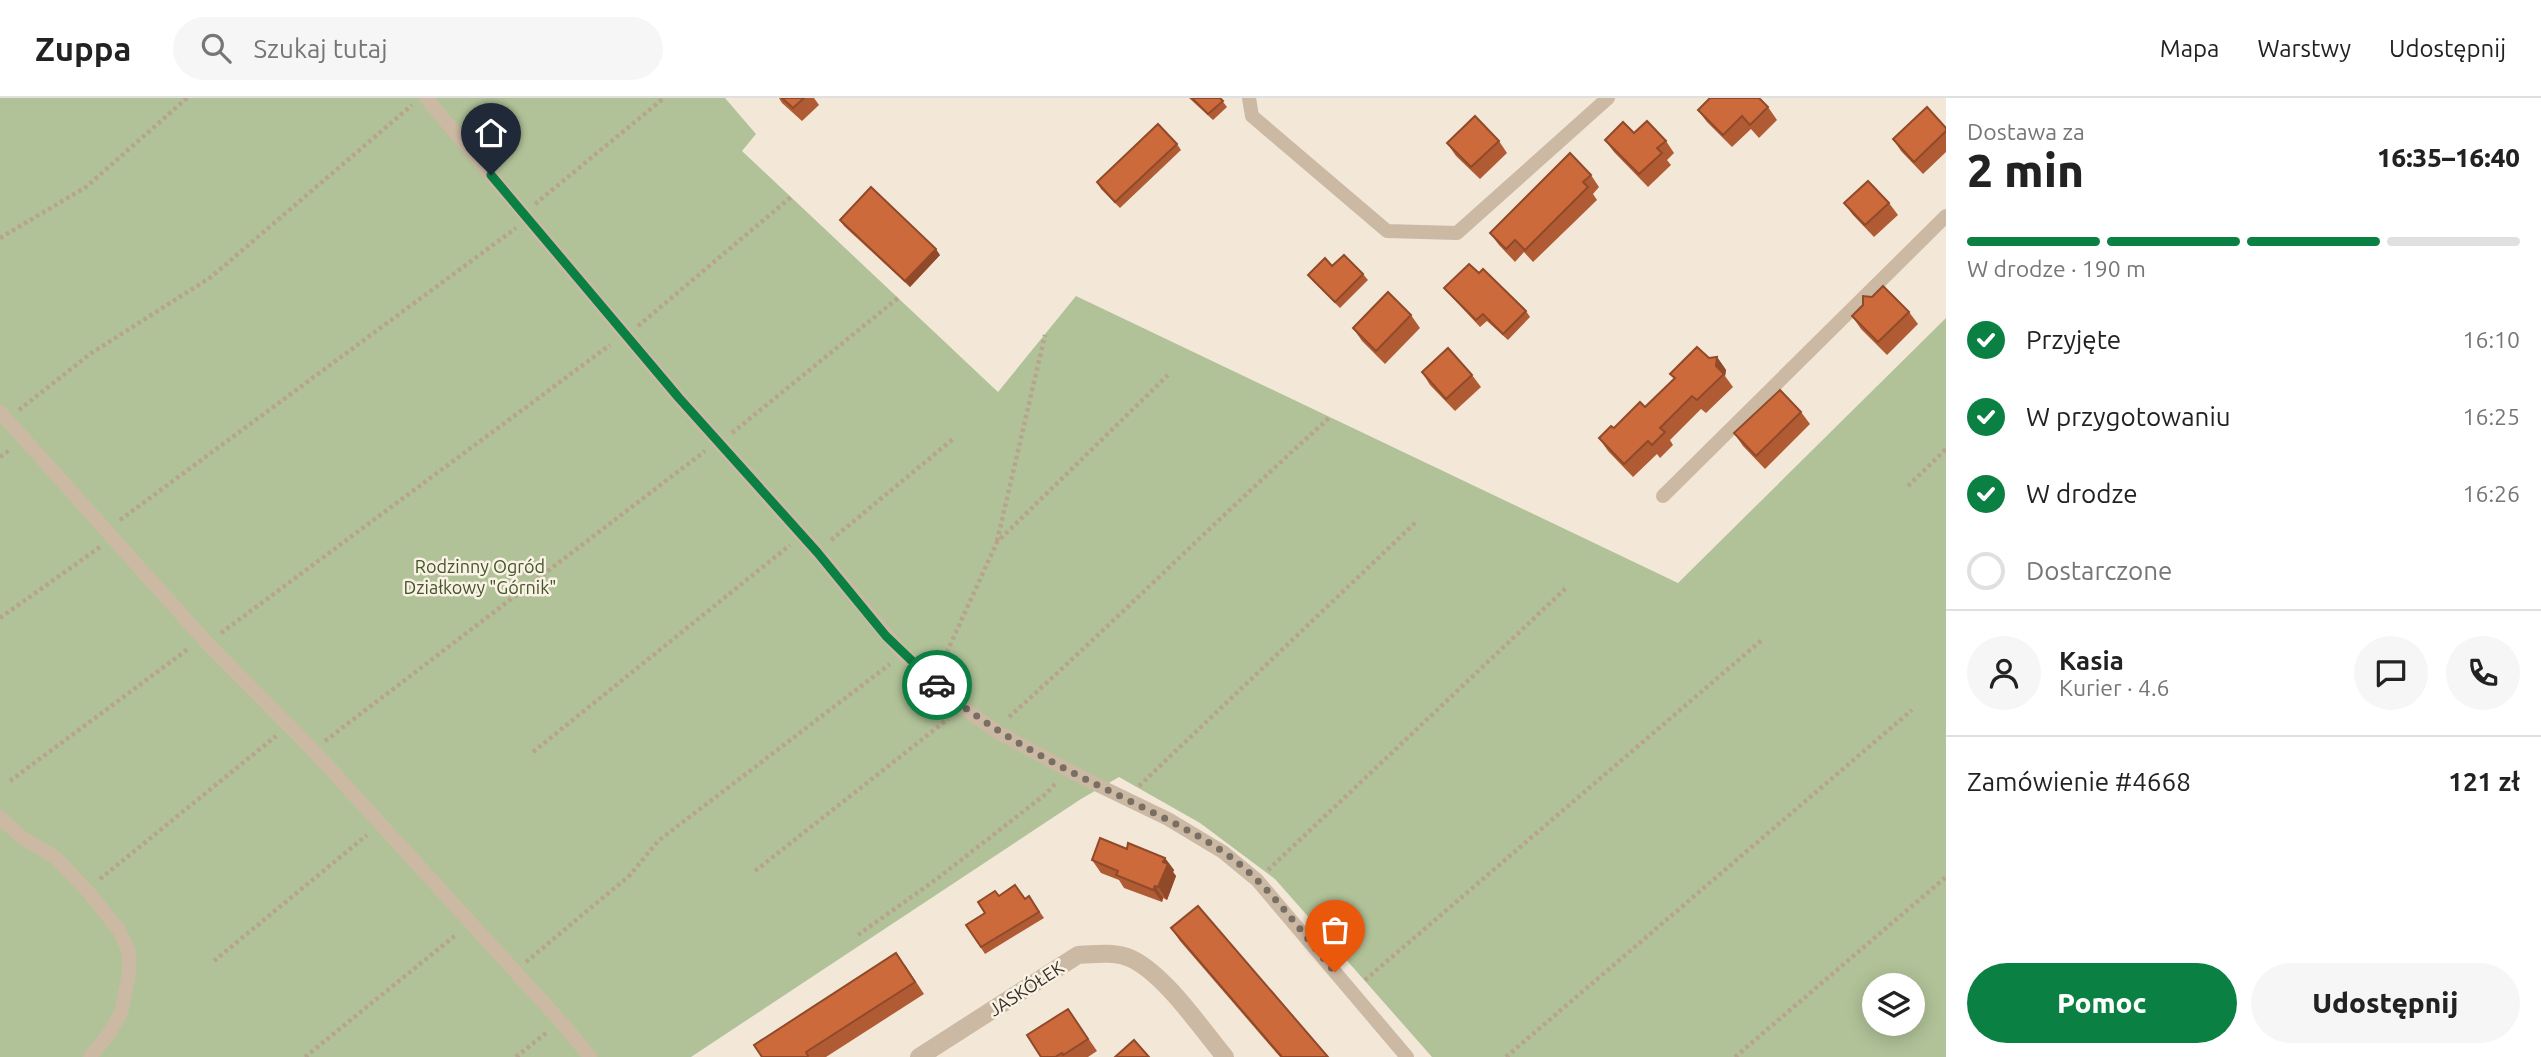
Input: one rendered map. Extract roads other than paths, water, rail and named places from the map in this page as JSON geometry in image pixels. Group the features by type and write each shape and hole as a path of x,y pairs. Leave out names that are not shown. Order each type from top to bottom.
{"street":[{"name":"JASKÓŁEK","path":"919,1057 1078,955 1106,953 1130,958 1155,975 1225,1057"}],"lane":[{"path":"426,98 626,335 902,653 962,707 996,731 1077,775 1168,819 1223,852 1257,880 1407,1057"},
{"path":"1249,98 1252,116 1387,231 1457,233 1608,98"},
{"path":"1662,496 1946,216"},
{"path":"4,416 205,640 290,725 381,823 561,1021 590,1057"},
{"path":"0,817 20,836 56,858 119,929 129,952 129,973 121,1013 90,1057"},
{"path":"102,1057 108,1035"}],"park label":[{"name":"Rodzinny Ogród Działkowy \"Górnik\"","path":"480,576"}]}
